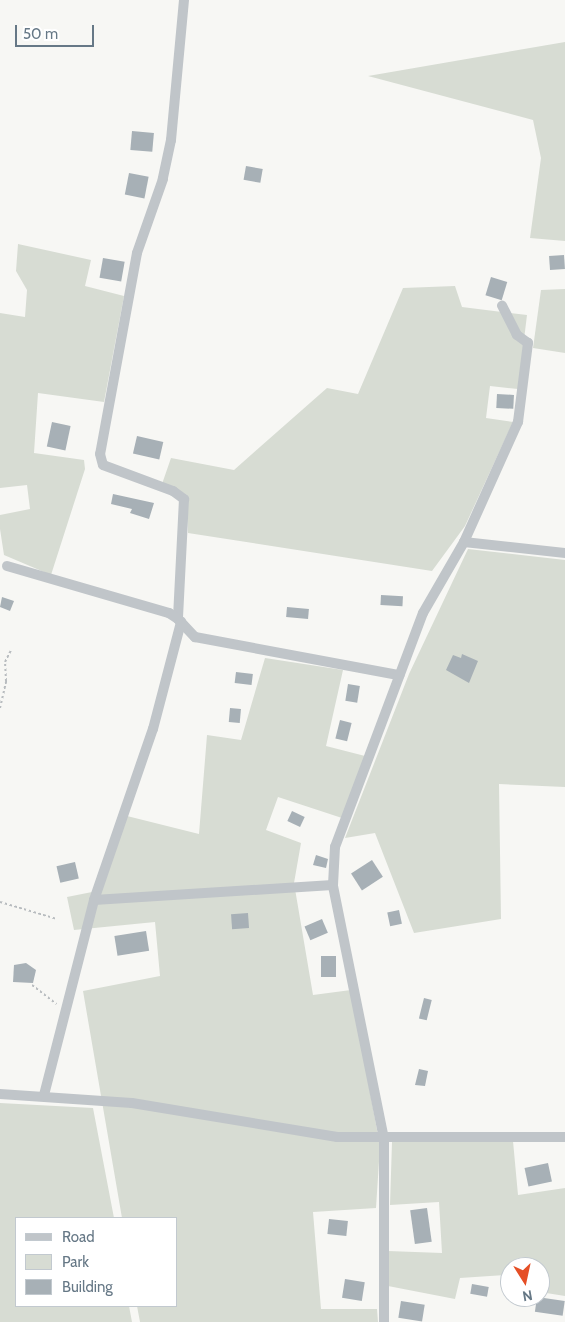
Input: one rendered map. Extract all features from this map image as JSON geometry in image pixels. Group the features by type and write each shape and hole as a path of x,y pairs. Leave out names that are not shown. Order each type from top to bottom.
{"street":[{"path":"44,1096 64,1011 94,900 153,729 180,621 184,499 173,491 111,471 103,465 100,454 137,253 163,179 171,140 184,0"},
{"path":"384,1322 384,1139 334,885 335,847 423,613 464,542 518,422 528,343 517,335 502,306"},
{"path":"464,542 565,553"},
{"path":"7,566 169,613 180,621 195,637 399,675"},
{"path":"94,900 334,885"},
{"path":"0,1094 132,1104 336,1137 384,1139 565,1137"}],"path":[{"path":"0,708 6,682 5,662 11,650"},
{"path":"0,902 57,918"},
{"path":"32,985 64,1011"}],"green space":[{"path":"565,42 565,241 530,238 541,158 533,120 368,76"},
{"path":"18,244 91,260 85,286 124,296 104,402 38,393 34,453 84,460 85,469 51,575 4,555 0,529 0,515 30,509 27,485 0,488 0,313 25,317 27,290 16,271"},
{"path":"455,286 462,307 527,315 518,389 490,386 486,418 513,422 465,526 432,571 188,533 187,495 162,484 171,458 234,470 327,388 358,394 403,288"},
{"path":"565,289 565,353 533,348 541,290"},
{"path":"468,549 565,560 565,787 499,784 501,919 414,933 375,833 345,838 409,674"},
{"path":"265,658 343,670 326,746 365,756 342,818 278,797 266,830 301,843 294,883 313,995 351,990 380,1146 376,1208 313,1212 321,1309 377,1309 378,1322 140,1322 137,1307 178,1307 178,1217 122,1217 83,991 160,976 155,922 74,930 67,897 102,890 127,816 199,834 207,735 241,740"},
{"path":"0,1103 93,1108 114,1217 15,1217 15,1307 129,1307 132,1322 0,1322"},
{"path":"513,1141 518,1195 565,1188 565,1296 550,1294 550,1257 500,1257 500,1275 460,1278 455,1299 388,1286 388,1251 442,1253 439,1202 390,1205 392,1142"}],"building":[{"path":"132,131 154,133 152,152 130,150"},
{"path":"246,166 263,169 260,183 244,180"},
{"path":"129,173 149,177 144,198 125,195"},
{"path":"564,255 565,269 550,270 549,256"},
{"path":"103,258 125,262 121,282 100,278"},
{"path":"491,277 507,282 502,300 485,295"},
{"path":"497,394 514,395 513,409 496,408"},
{"path":"52,422 71,426 65,450 47,446"},
{"path":"137,436 163,442 159,460 133,454"},
{"path":"113,494 154,503 149,519 130,513 132,509 111,504"},
{"path":"381,595 403,596 402,606 380,605"},
{"path":"2,597 14,601 10,611 0,607"},
{"path":"287,607 309,609 308,619 286,617"},
{"path":"462,654 478,661 469,683 446,670 453,655 461,658"},
{"path":"236,672 253,674 252,685 235,683"},
{"path":"348,684 360,686 357,703 345,701"},
{"path":"230,708 241,709 240,723 229,722"},
{"path":"340,720 352,723 347,741 335,738"},
{"path":"292,811 305,817 300,827 287,821"},
{"path":"316,855 328,859 326,868 313,865"},
{"path":"372,860 383,877 362,890 351,874"},
{"path":"75,862 79,879 60,883 56,866"},
{"path":"399,910 402,924 390,926 387,912"},
{"path":"248,913 249,928 232,929 231,914"},
{"path":"322,919 328,933 310,940 305,926"},
{"path":"146,931 149,951 118,956 114,936"},
{"path":"321,956 336,956 336,977 321,977"},
{"path":"26,963 36,970 33,983 13,982 14,965"},
{"path":"424,998 432,1000 427,1020 419,1018"},
{"path":"419,1069 428,1071 425,1086 415,1085"},
{"path":"548,1163 552,1182 528,1187 525,1168"},
{"path":"427,1208 432,1242 415,1244 410,1210"},
{"path":"329,1219 348,1221 346,1236 327,1234"},
{"path":"345,1279 365,1282 362,1301 342,1298"},
{"path":"472,1284 489,1287 487,1297 470,1294"},
{"path":"550,1299 565,1301 563,1316 535,1312 536,1307 550,1307"},
{"path":"401,1301 425,1305 422,1322 398,1318"}]}
